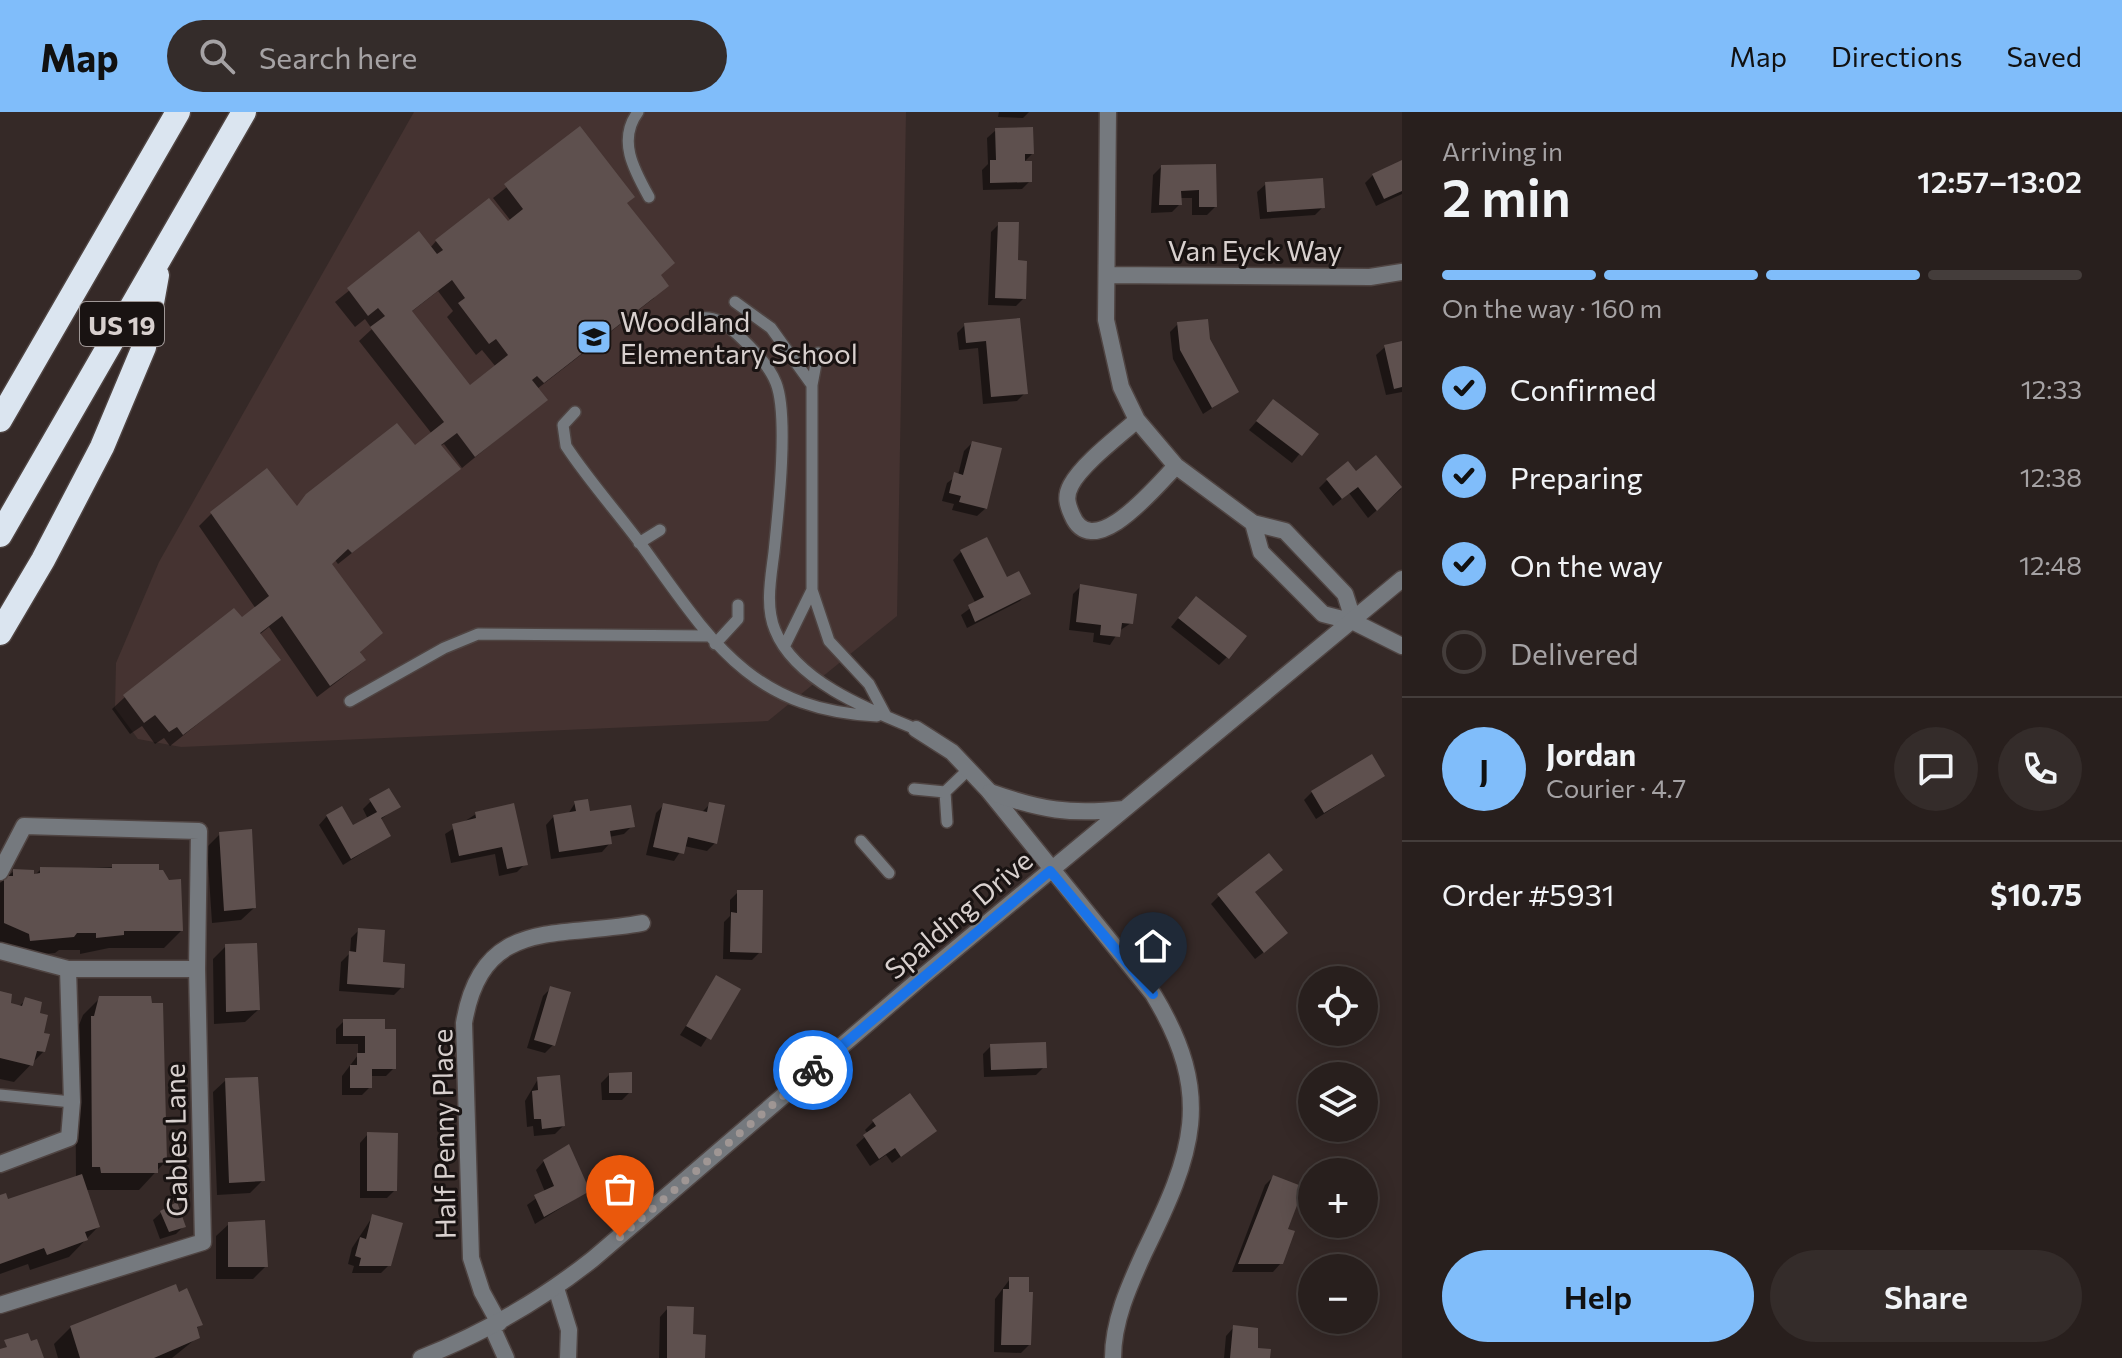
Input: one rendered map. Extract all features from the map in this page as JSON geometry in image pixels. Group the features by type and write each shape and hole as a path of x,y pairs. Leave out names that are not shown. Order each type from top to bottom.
{"highway":[{"name":"US 19","path":"0,420 178,112"},
{"name":"US 19","path":"0,535 244,112"},
{"path":"0,633 43,560 102,447 144,347 159,259"}],"street":[{"path":"1108,112 1110,352 1121,387 1137,420 1176,466 1253,523 1285,531 1345,594 1354,622"},
{"name":"Van Eyck Way","path":"1107,275 1370,277 1402,272"},
{"path":"1137,420 1072,481 1067,502 1074,520 1092,531 1112,528 1176,466"},
{"path":"1253,523 1261,552 1323,614 1354,622 1402,646"},
{"name":"Spalding Drive","path":"421,1358 495,1325 556,1288 1402,579"},
{"path":"916,729 952,752 990,792 1050,871 1153,994 1174,1028 1187,1066 1192,1109 1187,1156 1176,1188 1121,1306 1113,1358"},
{"path":"990,792 1040,809 1076,814 1126,809"},
{"name":"Gables Lane","path":"0,872 24,826 199,831 197,969 203,1242 0,1305"},
{"name":"Half Penny Place","path":"506,1358 471,1258 464,1023 469,995 488,962 521,939 546,932 608,929 642,923"},
{"path":"0,951 68,969 197,969"},
{"path":"0,1164 69,1138 72,1102 68,969"},
{"path":"556,1288 569,1330 568,1358"}],"lane":[{"path":"638,112 630,125 627,146 649,197"},
{"path":"735,302 771,328 812,385"},
{"path":"696,319 711,318 727,325 774,378 779,391 781,429 770,591 775,631 827,688 916,729"},
{"path":"818,353 812,385 812,590 829,641 869,684 887,717"},
{"path":"575,412 563,425 566,446 731,661 770,688 812,708 887,717"},
{"path":"639,543 660,530"},
{"path":"785,645 812,590"},
{"path":"350,701 444,648 478,634 712,640 738,619 738,605"},
{"path":"914,789 945,792 969,769"},
{"path":"945,792 947,822"},
{"path":"861,841 889,873"},
{"path":"0,1095 72,1102"}],"shaded area":[{"name":"Woodland Elementary School","path":"414,112 906,112 897,616 768,721 181,747 138,739 115,708 116,663 159,562"}],"building":[{"path":"580,126 635,197 627,203 675,263 661,275 669,286 544,383 537,376 532,380 548,400 475,457 457,433 441,445 461,469 352,553 348,549 332,564 383,633 360,652 366,660 330,686 282,616 260,633 281,660 183,735 177,727 169,732 155,715 144,723 123,695 234,608 242,617 269,596 210,512 267,468 297,506 306,494 397,423 415,445 444,422 370,327 385,316 378,308 368,316 347,288 419,231 437,254 443,250 435,240 489,198 508,221 523,209 504,184","holes":["452,280 465,298 458,303 489,344 496,339 508,355 470,385 412,311"]},
{"path":"1033,127 1034,154 1025,154 1025,161 1032,161 1032,182 990,183 990,160 996,160 995,128"},
{"path":"1402,160 1402,191 1384,199 1372,174"},
{"path":"1216,164 1217,207 1199,207 1199,190 1181,191 1182,205 1159,205 1161,165"},
{"path":"1323,178 1325,208 1267,212 1265,182"},
{"path":"998,222 1019,222 1018,260 1027,261 1026,299 995,298"},
{"path":"1020,318 1028,394 991,397 986,341 966,343 964,323"},
{"path":"1208,319 1210,339 1239,392 1212,408 1180,350 1177,322"},
{"path":"1402,341 1402,387 1394,389 1384,345"},
{"path":"1273,399 1319,434 1302,456 1256,421"},
{"path":"972,441 1002,448 987,509 959,502 961,496 949,493 954,472 963,475"},
{"path":"1376,455 1402,487 1377,511 1358,487 1342,499 1326,479 1348,461 1356,471"},
{"path":"987,537 1007,577 1019,571 1031,594 975,622 968,605 984,597 960,550"},
{"path":"1080,584 1137,594 1133,624 1122,623 1120,637 1100,635 1101,625 1076,622"},
{"path":"1196,596 1247,636 1229,659 1178,618"},
{"path":"1372,754 1385,776 1324,813 1311,791"},
{"path":"389,788 401,807 381,818 391,836 351,859 326,815 342,806 353,825 377,812 369,799"},
{"path":"588,799 590,811 631,805 635,827 610,831 612,844 559,852 553,815 576,811 574,801"},
{"path":"709,802 725,805 717,844 688,837 684,854 653,847 663,803 707,812"},
{"path":"514,803 528,865 507,869 502,847 459,856 452,824 476,818 475,812"},
{"path":"252,829 256,908 224,911 219,832"},
{"path":"1269,853 1283,870 1255,892 1288,933 1264,953 1217,894"},
{"path":"112,864 159,864 159,870 163,870 169,880 181,879 183,931 124,931 124,935 96,938 96,933 77,933 74,937 30,941 29,934 4,923 4,876 13,876 13,869 34,870 34,874 40,873 40,867 112,868"},
{"path":"737,890 763,890 762,953 730,952 731,912 737,913"},
{"path":"358,928 385,930 383,962 405,964 404,988 347,984 349,951 356,952"},
{"path":"257,943 260,1010 226,1012 225,944"},
{"path":"716,975 741,989 711,1040 686,1026"},
{"path":"550,986 571,992 555,1046 534,1040"},
{"path":"0,991 12,994 11,1003 22,1006 25,997 42,1002 40,1013 48,1015 44,1033 50,1034 45,1052 37,1051 33,1066 0,1058"},
{"path":"99,996 151,996 152,1003 163,1003 167,1162 158,1163 158,1173 101,1173 100,1167 92,1167 91,1016 94,1016"},
{"path":"343,1019 385,1019 385,1029 396,1029 396,1069 372,1069 372,1088 350,1088 350,1065 357,1065 357,1053 365,1053 365,1036 343,1036"},
{"path":"1046,1042 1047,1068 991,1070 990,1044"},
{"path":"632,1072 632,1093 609,1093 609,1073"},
{"path":"560,1075 565,1126 542,1129 541,1119 534,1119 532,1091 538,1090 537,1077"},
{"path":"258,1077 265,1181 229,1183 225,1078"},
{"path":"910,1093 937,1131 901,1157 895,1148 879,1159 863,1135 876,1126 872,1120"},
{"path":"367,1132 398,1133 397,1191 367,1191"},
{"path":"569,1144 590,1191 544,1217 534,1195 554,1186 543,1160"},
{"path":"82,1174 100,1227 85,1232 88,1240 47,1255 44,1248 0,1264 0,1195 6,1193 8,1199"},
{"path":"1273,1175 1298,1185 1298,1203 1288,1229 1295,1231 1283,1264 1238,1264"},
{"path":"177,1202 186,1227 169,1232 160,1211"},
{"path":"372,1214 403,1223 391,1266 359,1266 361,1258 355,1256 360,1237 366,1239"},
{"path":"265,1220 268,1267 228,1267 228,1222"},
{"path":"1009,1277 1029,1277 1029,1292 1033,1292 1031,1345 1001,1345 1003,1289 1009,1289"},
{"path":"176,1284 179,1292 187,1288 203,1325 197,1327 200,1338 154,1358 80,1358 70,1326"},
{"path":"667,1306 694,1307 693,1334 706,1335 705,1358 667,1358"},
{"path":"1233,1325 1258,1328 1258,1348 1271,1349 1270,1358 1230,1358"},
{"path":"28,1333 31,1341 37,1339 44,1358 0,1358 0,1349 7,1347 4,1340"}],"way so far":[{"path":"620,1237 813,1070"}],"place":[{"name":"Woodland Elementary School","path":"594,337"}],"route":[{"path":"813,1070 1050,871 1153,994"}]}
